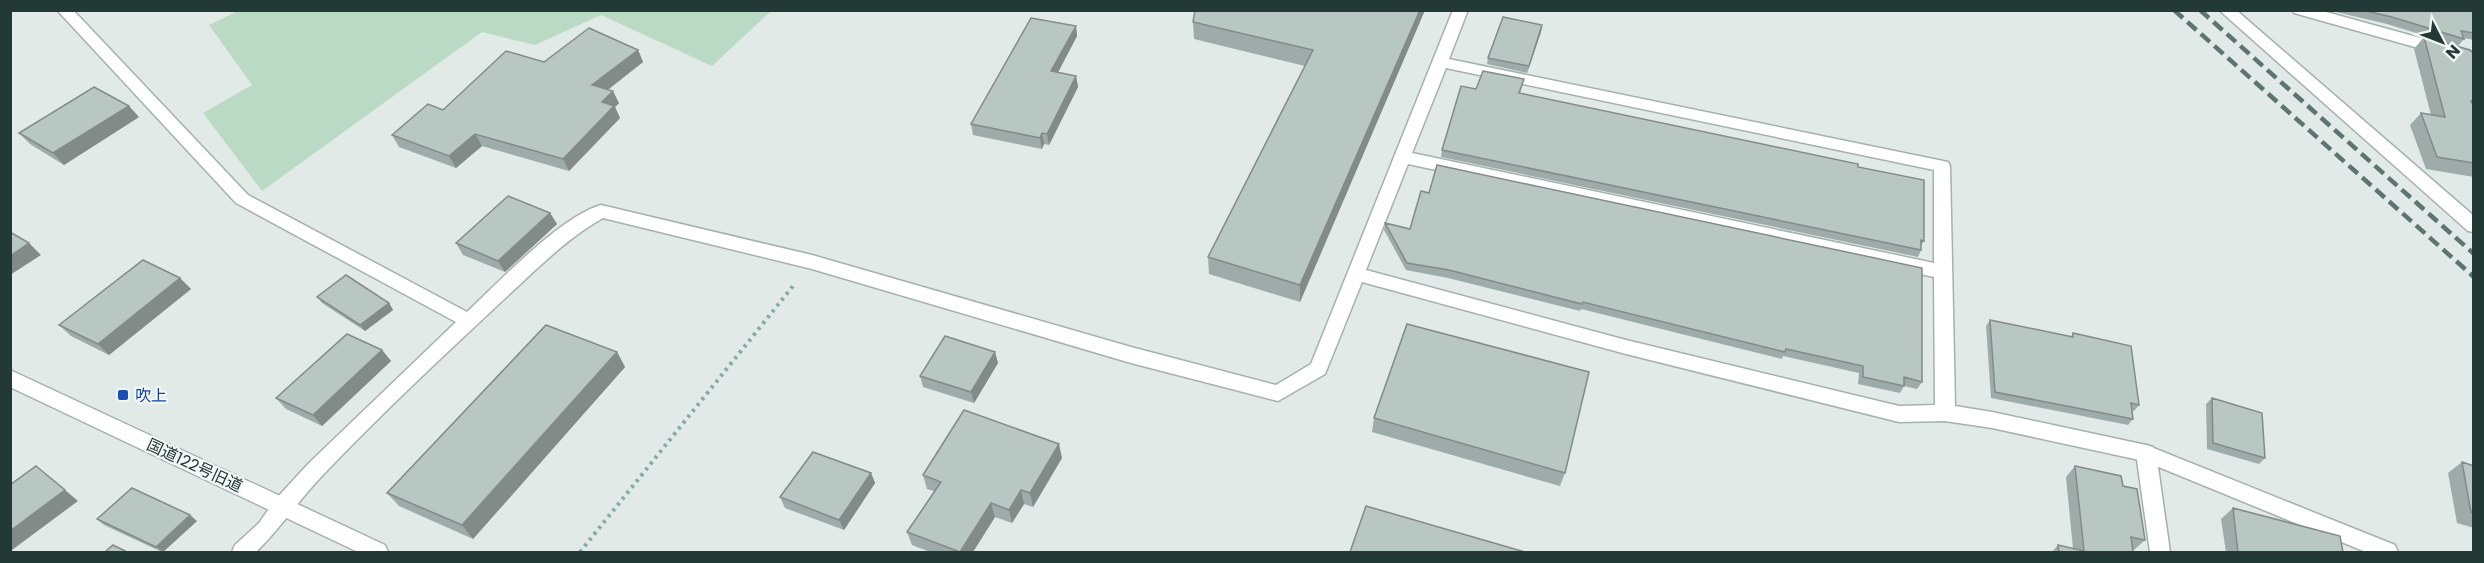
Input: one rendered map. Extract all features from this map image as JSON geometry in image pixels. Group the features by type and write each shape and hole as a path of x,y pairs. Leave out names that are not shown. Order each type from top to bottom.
{"street":[{"path":"64,10 114,60 242,200 469,321"},
{"path":"242,552 266,530 282,506 315,470 469,321 556,241 601,211 812,262 1131,355 1278,393 1318,369 1461,10"},
{"path":"2226,10 2474,226"},
{"path":"2299,10 2466,56 2474,64"},
{"path":"1441,62 1942,166 1945,413"},
{"path":"1402,158 1944,272"},
{"path":"1356,274 1626,347 1899,414 1945,413 1992,420 2146,453 2388,552"},
{"name":"国道122号旧道","path":"10,378 378,552"},
{"path":"2146,453 2160,552"}],"path":[{"path":"580,552 812,262"}],"green space":[{"path":"238,11 771,11 712,66 601,15 535,45 482,32 262,191 203,113 252,85 209,25"}],"building":[{"path":"1195,10 1420,10 1300,285 1208,257 1313,50 1193,22"},
{"path":"2362,10 2474,10 2474,33 2461,31 2464,39"},
{"path":"1503,17 1542,25 1529,66 1488,58"},
{"path":"1031,18 1076,26 1051,71 1076,76 1047,134 1042,133 1040,138 971,124"},
{"path":"589,28 638,50 592,85 613,91 602,102 614,106 563,159 475,134 449,156 392,135 428,104 443,110 506,51 544,62"},
{"path":"2424,37 2470,50 2474,54 2474,101 2471,101 2474,107 2474,163 2437,157 2421,113 2445,117"},
{"path":"1483,71 1524,79 1519,93 1924,180 1924,241 1921,240 1921,250 1442,150 1461,86 1476,89"},
{"path":"94,87 129,106 53,153 19,133"},
{"path":"1437,165 1922,268 1922,382 1904,377 1904,386 1863,377 1863,366 1786,349 1785,352 1449,270 1407,263 1385,223 1410,229 1421,191 1429,193"},
{"path":"508,196 550,213 498,261 456,243"},
{"path":"10,232 29,243 10,256"},
{"path":"143,260 180,278 98,344 59,325"},
{"path":"346,275 389,303 360,325 317,297"},
{"path":"1990,320 2073,337 2073,333 2131,346 2139,405 2131,403 2133,419 1995,392"},
{"path":"1407,324 1589,372 1565,473 1374,418"},
{"path":"546,325 617,352 462,525 387,493"},
{"path":"347,334 382,350 313,415 276,398"},
{"path":"945,336 995,352 971,392 920,376"},
{"path":"2212,398 2262,413 2265,458 2213,443"},
{"path":"964,410 1059,444 1030,493 1021,490 1009,510 991,503 960,552 907,532 941,482 923,475"},
{"path":"813,452 871,473 839,520 780,497"},
{"path":"2462,462 2474,466 2474,513 2471,512"},
{"path":"36,466 65,490 10,531 10,485"},
{"path":"2075,466 2121,476 2123,486 2137,489 2145,540 2131,537 2133,552 2059,552 2058,545 2084,551"},
{"path":"132,488 190,515 156,547 97,519"},
{"path":"1366,506 1525,552 1350,552"},
{"path":"2233,508 2340,536 2343,552 2238,552"},
{"path":"113,545 127,552 105,552"}],"railway":[{"path":"2174,10 2474,277"},
{"path":"2200,10 2474,254"}],"place":[{"name":"吹上","path":"123,395"}]}
